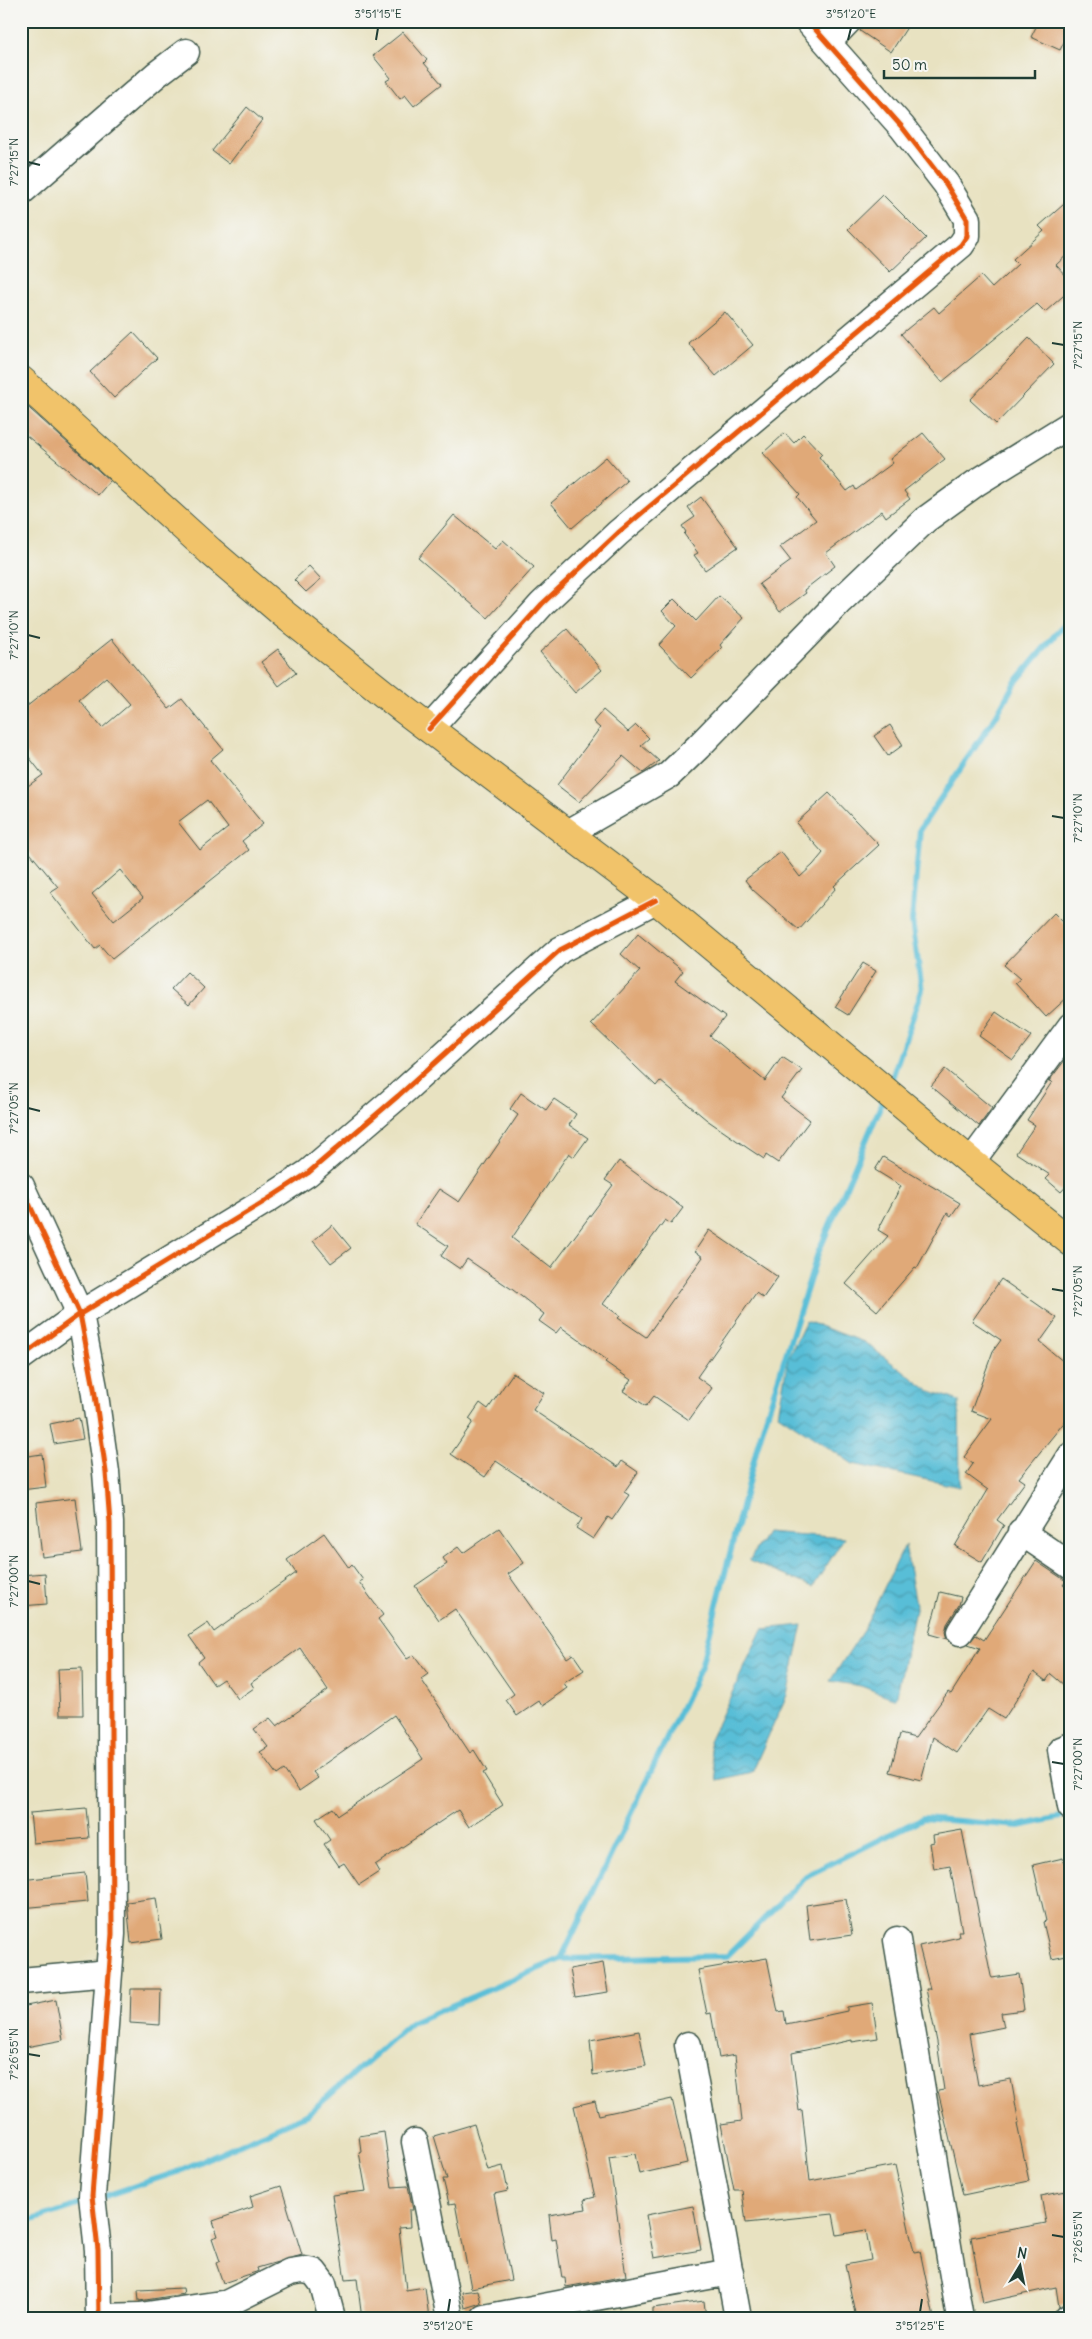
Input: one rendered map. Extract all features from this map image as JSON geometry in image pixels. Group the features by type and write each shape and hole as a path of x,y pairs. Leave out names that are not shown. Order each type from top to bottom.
{"main road":[{"path":"21,380 210,551 286,615 429,729 656,900 971,1162 1071,1242"}],"street":[{"path":"429,729 542,604 618,533 961,246 966,236 968,219 946,184 902,127 808,21"},
{"path":"828,42 848,21"},
{"path":"21,192 157,74 186,52"},
{"path":"568,834 669,775 698,748 840,601 925,520 976,483 1071,424"},
{"path":"21,1357 80,1314 266,1201 308,1173 398,1096 560,950 656,900"},
{"path":"971,1162 1071,1026"},
{"path":"21,1186 80,1314 95,1397 110,1523 112,1934 95,2143 93,2206 98,2250 99,2317 140,2316 228,2302 290,2272 303,2270 314,2272 323,2284 332,2318"},
{"path":"960,1632 1021,1532 1071,1456"},
{"path":"1021,1532 1071,1566"},
{"path":"1071,1746 1061,1750 1071,1807"},
{"path":"897,1940 960,2318"},
{"path":"21,1981 109,1973"},
{"path":"688,2045 738,2318"},
{"path":"415,2142 450,2318"},
{"path":"484,2318 730,2272"}],"water":[{"path":"806,1321 864,1342 928,1390 959,1401 960,1487 853,1464 778,1414 788,1358"},
{"path":"766,1532 844,1538 813,1587 749,1561"},
{"path":"905,1545 916,1605 896,1699 861,1686 830,1681 864,1629"},
{"path":"803,1625 787,1695 752,1772 717,1780 709,1742 762,1629"}],"building":[{"path":"866,21 911,21 891,52 860,31"},
{"path":"1039,21 1071,21 1071,28 1060,50 1031,37"},
{"path":"403,32 427,60 424,63 442,84 414,106 405,95 400,99 386,81 391,78 373,56"},
{"path":"247,107 262,120 229,164 212,151"},
{"path":"883,195 926,238 890,272 848,229"},
{"path":"1071,198 1071,251 1056,265 1071,281 1071,289 1045,312 1037,304 942,382 901,334 934,307 939,313 981,276 992,288 1018,264 1013,259 1044,231 1039,226"},
{"path":"725,312 753,345 716,376 688,343"},
{"path":"133,332 157,358 114,398 90,372"},
{"path":"1029,338 1054,364 996,424 970,400"},
{"path":"21,401 110,481 98,495 21,431"},
{"path":"785,433 794,443 803,434 822,454 819,457 847,491 854,486 856,490 893,463 890,459 923,433 945,459 904,491 910,499 886,517 882,511 826,553 835,566 804,590 806,593 780,612 759,584 791,561 780,547 816,520 797,497 800,494 763,453"},
{"path":"606,457 627,481 572,528 551,503"},
{"path":"701,497 738,547 705,570 694,555 698,553 684,534 686,532 682,526 695,517 688,507"},
{"path":"454,515 495,549 503,540 534,567 488,618 418,558"},
{"path":"309,566 321,579 306,592 294,580"},
{"path":"719,596 744,618 720,645 722,648 691,678 659,645 676,626 662,611 674,599 696,621"},
{"path":"567,629 602,670 575,693 540,652"},
{"path":"112,639 169,709 182,699 223,749 210,760 263,824 242,841 249,850 112,959 100,945 95,949 50,892 58,887 21,842 21,791 43,775 21,747 21,711","holes":["106,677 130,704 102,728 79,700","207,800 228,828 200,850 178,822","120,870 143,898 114,921 92,894"]},
{"path":"278,649 296,673 279,686 261,662"},
{"path":"603,710 628,732 636,725 649,738 641,745 659,761 643,773 623,756 579,802 557,785 600,728 593,722"},
{"path":"890,725 903,745 888,756 874,736"},
{"path":"829,793 879,845 834,886 836,888 799,930 753,890 745,880 781,852 800,877 813,865 823,853 796,823"},
{"path":"1054,913 1071,930 1071,994 1046,1017 1015,983 1020,979 1004,965"},
{"path":"638,934 683,971 675,981 725,1017 710,1036 765,1081 782,1057 802,1070 781,1098 810,1120 778,1163 766,1155 764,1159 707,1120 660,1081 656,1086 591,1024 640,971 621,954"},
{"path":"863,963 876,971 848,1015 835,1007"},
{"path":"187,972 204,988 189,1005 171,989"},
{"path":"996,1012 1031,1036 1013,1060 979,1036"},
{"path":"1065,1060 1071,1064 1071,1181 1061,1192 1046,1179 1050,1175 1016,1153 1035,1125 1027,1120 1052,1082 1049,1081"},
{"path":"945,1069 992,1108 979,1126 931,1086"},
{"path":"521,1093 546,1110 554,1099 576,1114 569,1125 588,1138 574,1157 569,1153 512,1238 551,1268 613,1185 605,1180 619,1161 683,1208 671,1224 665,1220 603,1304 620,1316 618,1318 646,1337 703,1257 695,1251 709,1230 778,1277 763,1298 756,1293 697,1377 712,1388 689,1420 654,1396 646,1406 623,1391 631,1380 605,1362 607,1360 561,1327 556,1333 539,1321 544,1314 513,1290 467,1259 460,1269 441,1256 448,1246 415,1224 439,1189 459,1202 518,1115 510,1109"},
{"path":"883,1157 960,1203 951,1216 947,1213 917,1268 915,1267 877,1311 846,1284 888,1236 878,1230 901,1186 875,1170"},
{"path":"332,1225 351,1248 331,1263 313,1241"},
{"path":"1001,1279 1057,1318 1040,1342 1071,1368 1071,1414 1019,1478 1025,1482 997,1520 1004,1525 982,1562 955,1546 988,1490 966,1474 973,1464 964,1457 992,1419 971,1411 993,1351 1001,1340 972,1321"},
{"path":"513,1373 544,1393 533,1410 618,1467 622,1461 638,1472 624,1492 629,1495 612,1520 608,1517 593,1539 576,1528 582,1519 496,1461 485,1477 451,1454 473,1422 469,1419 480,1403 488,1409"},
{"path":"79,1418 83,1439 54,1444 50,1424"},
{"path":"42,1454 46,1487 21,1490 21,1457"},
{"path":"75,1498 82,1552 42,1557 36,1503"},
{"path":"499,1528 524,1563 508,1574 567,1658 573,1654 584,1670 564,1683 567,1688 542,1706 539,1701 517,1716 506,1700 514,1694 455,1609 439,1620 415,1586 447,1564 443,1558 458,1547 463,1553"},
{"path":"324,1533 349,1568 352,1565 363,1580 359,1582 383,1615 378,1619 407,1659 414,1655 428,1674 421,1679 470,1753 474,1750 487,1771 483,1773 503,1805 469,1827 458,1810 375,1865 379,1872 359,1885 344,1863 339,1866 324,1844 330,1840 316,1819 333,1808 338,1815 423,1759 394,1715 313,1772 318,1778 299,1791 284,1770 277,1775 260,1752 268,1747 254,1729 270,1718 277,1726 328,1690 300,1648 251,1683 254,1688 238,1699 223,1679 214,1685 198,1662 204,1657 189,1636 208,1623 214,1632 296,1573 287,1560"},
{"path":"1036,1561 1066,1581 1063,1585 1071,1590 1071,1691 1051,1674 1046,1681 1034,1672 1004,1719 988,1709 957,1753 933,1737 921,1780 890,1772 900,1734 915,1738 948,1692 951,1694 980,1648 968,1644 976,1635 984,1640"},
{"path":"45,1573 47,1604 21,1606 21,1575"},
{"path":"940,1592 961,1597 959,1605 947,1624 945,1632 947,1639 929,1634"},
{"path":"82,1668 83,1715 60,1715 58,1669"},
{"path":"86,1808 89,1838 33,1843 30,1813"},
{"path":"962,1830 991,1976 992,1978 1019,1974 1024,2010 1001,2013 1004,2027 969,2034 978,2085 1011,2079 1019,2124 1017,2124 1029,2181 963,2195 938,2091 944,2090 937,2042 926,1989 930,1989 919,1946 959,1937 958,1931 962,1931 950,1866 934,1869 930,1843 934,1842 933,1835"},
{"path":"1063,1858 1070,1886 1064,1887 1071,1916 1071,1955 1052,1959 1043,1922 1046,1921 1033,1865"},
{"path":"85,1873 88,1902 21,1908 21,1880"},
{"path":"156,1898 162,1939 131,1943 127,1902"},
{"path":"846,1899 852,1935 810,1941 806,1905"},
{"path":"767,1958 778,2012 784,2011 786,2024 847,2011 847,2007 872,2003 878,2038 852,2042 852,2040 792,2053 799,2111 802,2110 810,2181 895,2165 914,2252 920,2251 934,2318 856,2318 845,2265 871,2260 866,2230 837,2235 833,2214 746,2223 742,2190 734,2190 721,2124 742,2121 735,2055 719,2058 711,2013 707,2014 698,1970"},
{"path":"603,1963 608,1992 575,1997 570,1969"},
{"path":"131,1989 161,1989 160,2025 130,2023"},
{"path":"56,2000 63,2040 21,2048 21,2007"},
{"path":"639,2031 646,2066 593,2075 590,2040"},
{"path":"672,2099 687,2163 639,2174 635,2154 609,2158 626,2276 566,2287 565,2278 562,2278 556,2239 552,2240 549,2215 586,2209 584,2200 595,2197 574,2106 595,2101 599,2115"},
{"path":"474,2124 488,2170 503,2166 508,2191 494,2194 511,2280 471,2288 455,2203 449,2204 443,2179 447,2179 434,2136"},
{"path":"384,2132 392,2187 408,2186 413,2210 409,2210 410,2227 399,2228 406,2290 425,2287 429,2318 362,2318 357,2279 345,2280 332,2195 366,2191 359,2152 361,2151 359,2136"},
{"path":"281,2186 302,2255 257,2268 258,2271 256,2272 223,2283 216,2263 220,2261 212,2238 218,2236 213,2221 253,2207 250,2196"},
{"path":"1071,2190 1071,2302 1059,2307 1056,2287 983,2303 971,2237 1046,2223 1041,2196"},
{"path":"693,2206 701,2250 654,2258 646,2215"},
{"path":"183,2288 184,2294 139,2301 138,2290"},
{"path":"478,2290 481,2303 465,2308 462,2292"},
{"path":"704,2301 706,2318 653,2318 653,2308"}],"waterway":[{"path":"890,1084 922,990 912,921 920,829 996,716 1014,684 1071,616"},
{"path":"561,1959 701,1667 759,1440 818,1253 884,1098"},
{"path":"99,2198 174,2173 308,2114 411,2023 561,1959 727,1956 808,1875 923,1818 1019,1826 1070,1815"},
{"path":"21,2224 87,2202"}],"cycle path":[{"path":"429,729 542,604 618,533 961,245 967,236 967,219 946,184 902,127 808,21"},
{"path":"21,1357 80,1314 308,1173 398,1096 560,950 656,900"},
{"path":"21,1186 80,1314 94,1388 106,1472 110,1523 112,1934 92,2196 98,2250 99,2318"}]}
